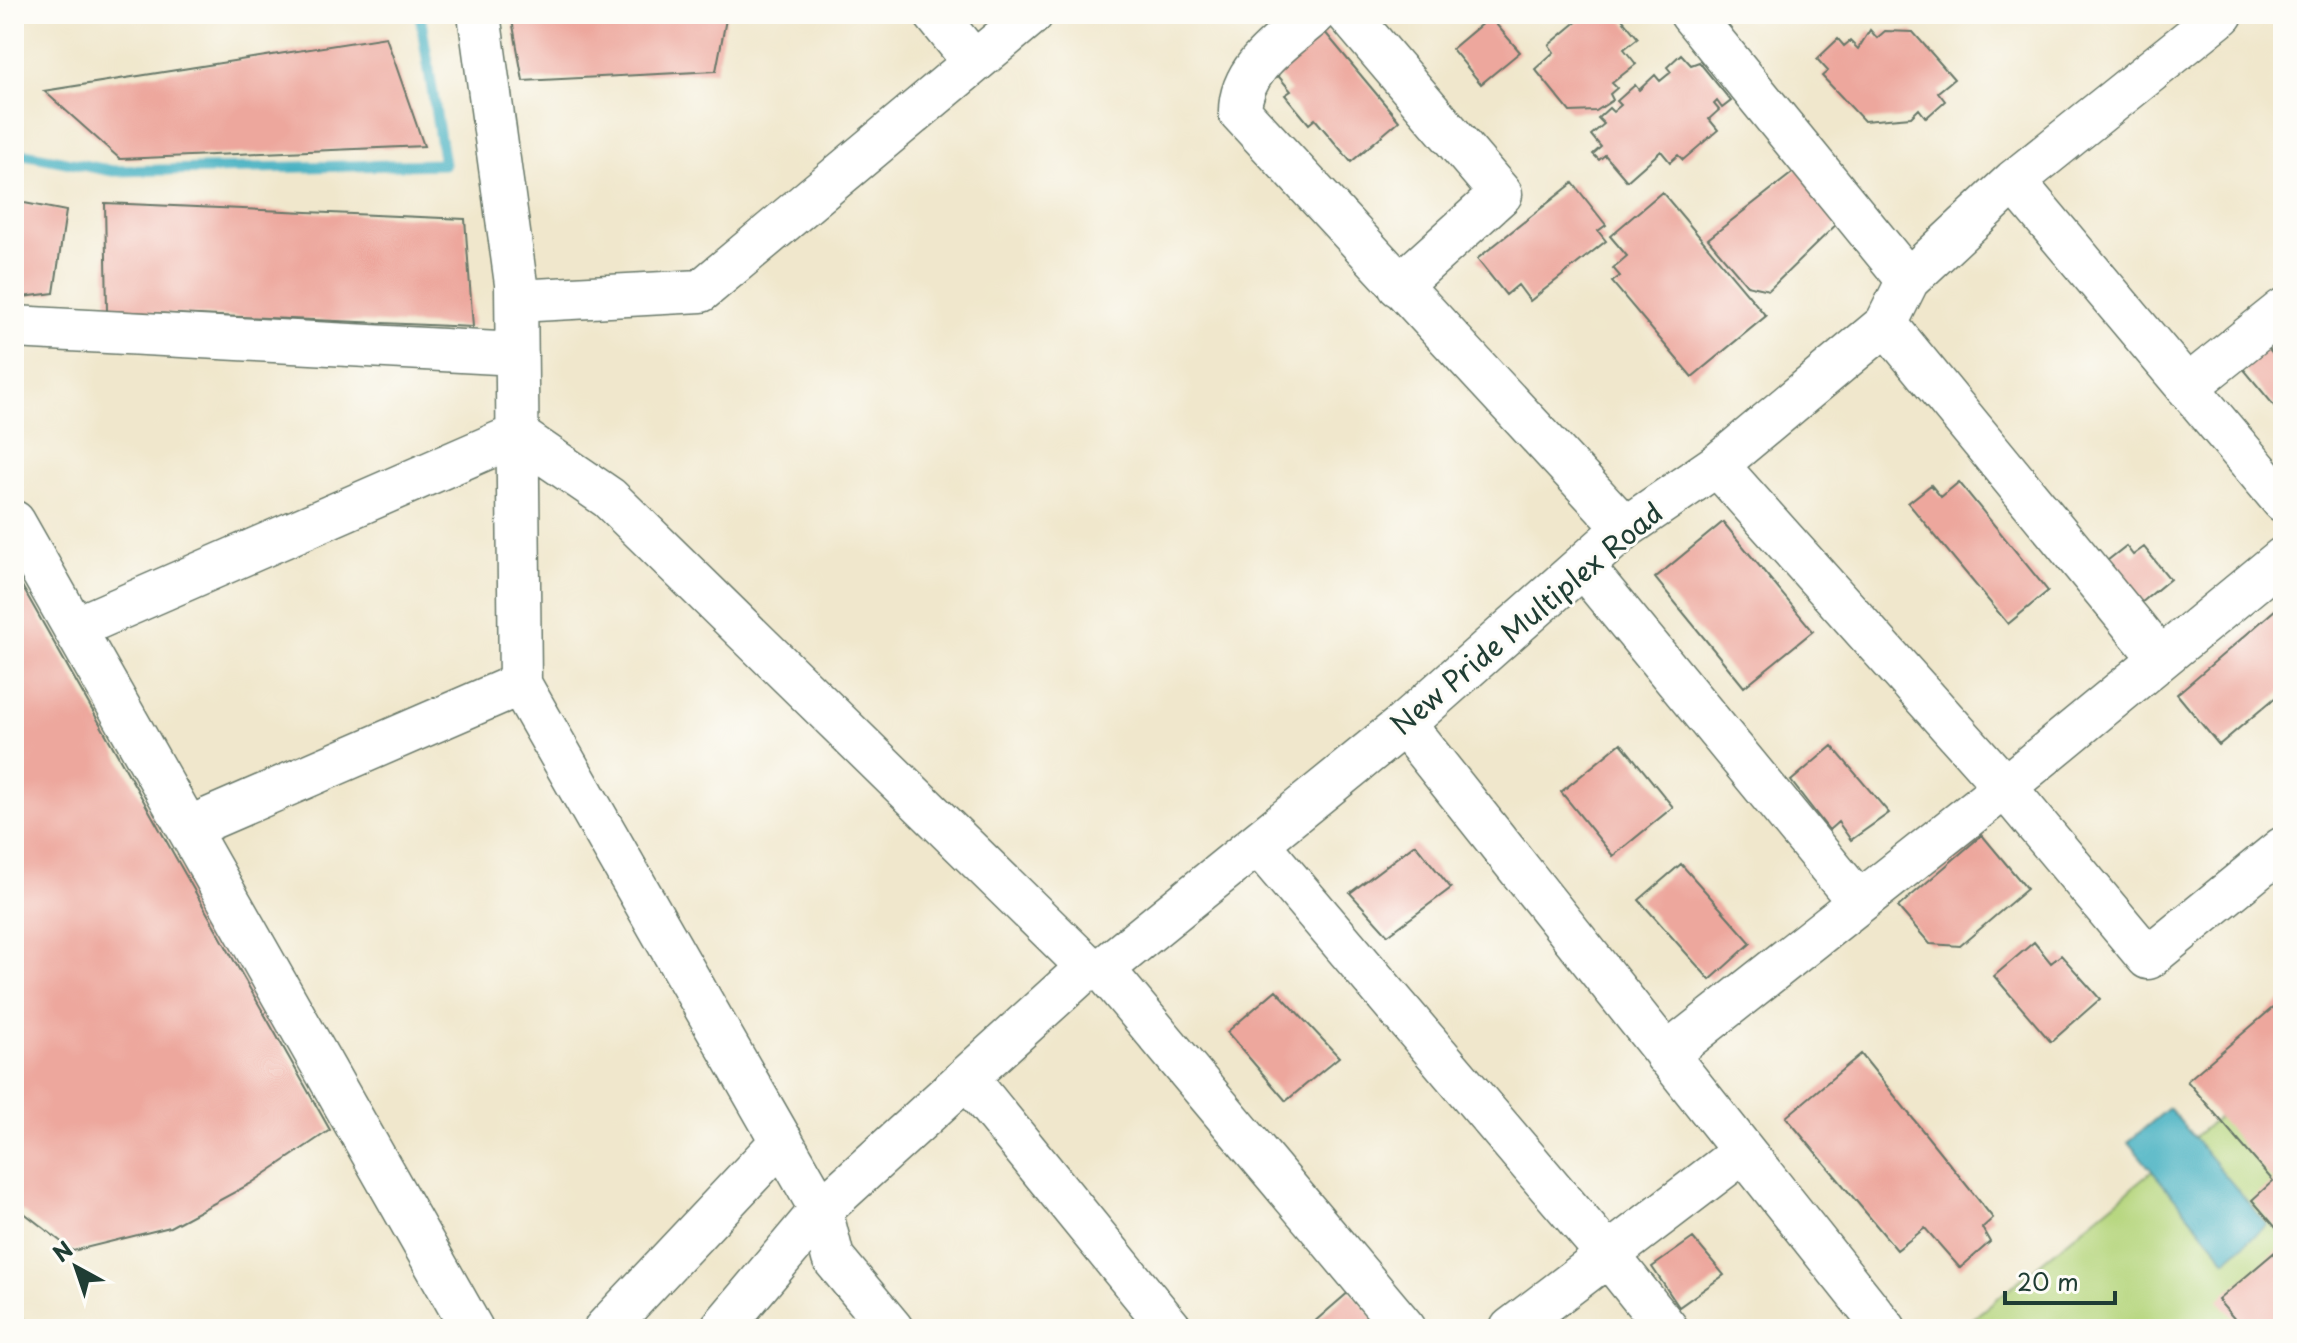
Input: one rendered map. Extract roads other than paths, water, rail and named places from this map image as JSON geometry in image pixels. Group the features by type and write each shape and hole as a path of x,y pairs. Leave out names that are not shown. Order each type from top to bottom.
{"street":[{"path":"479,14 517,301 520,684 821,1210 833,1258 892,1329"},
{"path":"935,14 974,62"},
{"path":"517,301 701,291 1032,14"},
{"path":"1315,14 1253,69 1240,96 1240,112 1625,528"},
{"path":"1348,14 1501,194 1399,286"},
{"name":"New Pride Multiplex Road","path":"721,1329 821,1210 967,1078 1096,968 1259,845 1404,724 1584,568 1625,528 1717,465 1886,324 1908,280 2014,181 2222,14"},
{"path":"1705,19 1908,280"},
{"path":"2014,181 2283,501"},
{"path":"2187,387 2283,310"},
{"path":"1886,324 2160,658"},
{"path":"14,327 517,354"},
{"path":"75,628 517,435"},
{"path":"517,435 609,498 1096,968 1405,1329"},
{"path":"1717,465 2005,787 2148,958 2283,848"},
{"path":"14,522 472,1329"},
{"path":"1666,1055 2005,787 2283,558"},
{"path":"1584,568 1858,901"},
{"path":"188,828 520,684"},
{"path":"1404,724 1885,1329"},
{"path":"1259,845 1608,1255 1667,1329"},
{"path":"967,1078 1171,1329"},
{"path":"605,1329 782,1141"},
{"path":"1511,1329 1743,1152"}],"water":[{"path":"2169,1108 2267,1225 2226,1260 2128,1142"}],"waterway":[{"path":"14,152 113,171 444,164 420,14"},
{"path":"14,1316 22,1329"}]}
